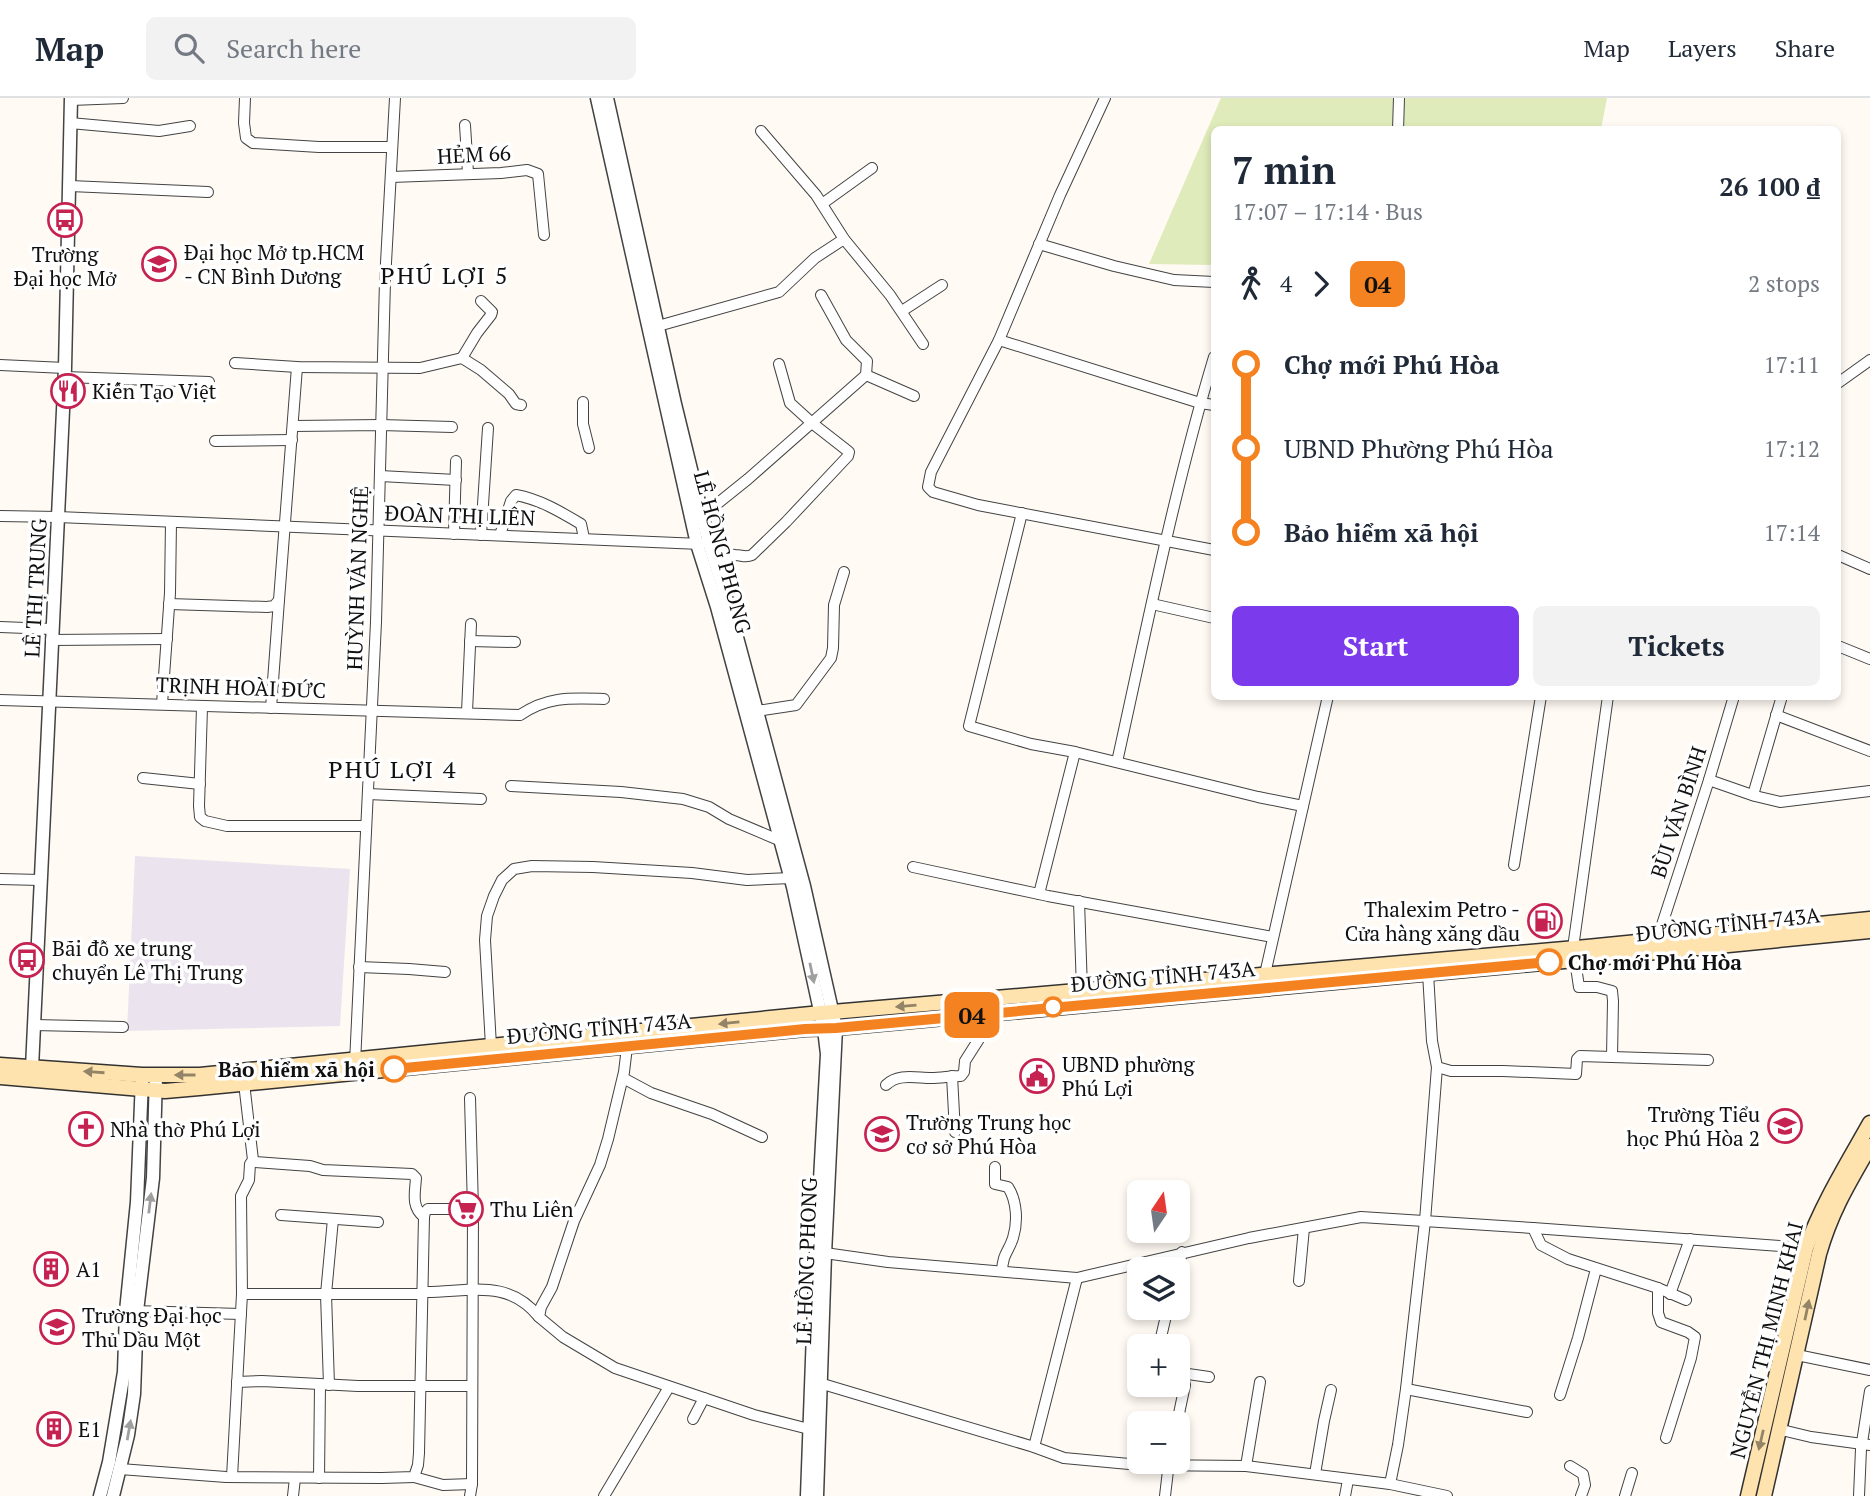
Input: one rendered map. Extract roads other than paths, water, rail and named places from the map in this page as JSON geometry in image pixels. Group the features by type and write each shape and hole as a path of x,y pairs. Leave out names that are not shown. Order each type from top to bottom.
{"main road":[{"name":"ĐƯỜNG TỈNH 743A","path":"1657,946 1870,919"},
{"name":"ĐƯỜNG TỈNH 743A","path":"0,1077 31,1074 149,1082 188,1089 491,1046 827,1013 1030,1002 1657,946 1870,931"},
{"name":"ĐƯỜNG TỈNH 743A","path":"149,1082 200,1075 627,1046 978,1015 1082,990 1148,992"},
{"name":"ĐƯỜNG TỈNH 743A","path":"0,1065 31,1074"},
{"name":"NGUYỄN THỊ MINH KHAI","path":"1748,1496 1806,1248 1827,1199 1870,1123"},
{"name":"NGUYỄN THỊ MINH KHAI","path":"1764,1496 1827,1227 1843,1192 1870,1146"}],"street":[{"path":"71,99 123,98"},
{"path":"245,98 246,138 253,143 319,147 393,147"},
{"name":"HUỲNH VĂN NGHỆ","path":"356,1065 379,531 385,281 395,98"},
{"name":"LÊ HỒNG PHONG","path":"597,98 717,607 827,1013"},
{"name":"LÊ HỒNG PHONG","path":"607,98 702,516 703,544 715,563 804,886 830,1028 816,1382 817,1496"},
{"path":"1105,98 1060,195 999,340 931,472 927,485 933,492 978,505 1211,549"},
{"path":"1398,126 1399,98"},
{"name":"LÊ THỊ TRUNG","path":"31,1074 65,373 71,99"},
{"path":"70,123 159,131 190,126"},
{"path":"465,125 468,173"},
{"path":"761,131 822,204 844,239 890,295 923,344"},
{"path":"822,204 872,168"},
{"name":"HẺM 66","path":"391,177 527,170 538,174 544,235"},
{"path":"69,186 208,192"},
{"path":"658,326 779,292 815,258 844,239"},
{"path":"1040,244 1114,267 1174,280 1211,282"},
{"path":"902,311 942,285"},
{"path":"702,516 866,375 867,362 846,340 821,295"},
{"path":"235,363 297,367 420,368 461,358 491,315 490,309 481,302"},
{"path":"999,340 1211,404"},
{"path":"461,358 481,370 509,394 516,404 521,405"},
{"path":"1841,381 1870,360"},
{"path":"715,563 731,555 752,555 848,456 849,452 790,403 779,363"},
{"path":"0,365 65,373 209,382"},
{"path":"271,708 297,367"},
{"path":"1117,762 1166,541 1211,367"},
{"path":"866,375 914,396"},
{"path":"583,402 583,424 589,448"},
{"path":"293,426 452,427"},
{"path":"481,535 488,428"},
{"path":"215,441 292,440"},
{"path":"454,534 456,461"},
{"path":"380,476 456,480"},
{"path":"500,535 511,501 516,495 547,505 566,515 580,524 584,538"},
{"path":"1022,513 969,726 1031,744 1303,806"},
{"name":"ĐOÀN THỊ LIÊN","path":"0,516 703,544"},
{"path":"162,704 171,522"},
{"path":"1841,556 1870,569"},
{"path":"757,710 796,705 831,658 834,605 844,572"},
{"path":"169,604 267,607 274,606 279,600"},
{"path":"1152,604 1211,617"},
{"path":"467,712 471,624"},
{"path":"0,627 52,634 167,639"},
{"path":"470,641 515,642"},
{"path":"1841,647 1870,659"},
{"name":"TRỊNH HOÀI ĐỨC","path":"0,700 520,715 531,708 561,698 604,699"},
{"path":"1266,981 1273,937 1327,700"},
{"path":"1514,865 1540,700"},
{"path":"1607,700 1574,954 1579,987 1597,987 1612,991 1612,1057"},
{"name":"BÙI VĂN BÌNH","path":"1657,946 1733,700"},
{"path":"1753,795 1781,700"},
{"path":"202,707 200,817 205,821 227,826 366,826"},
{"path":"1776,715 1870,751"},
{"path":"1039,894 1075,752"},
{"path":"143,778 200,784"},
{"path":"1709,780 1780,802 1870,791"},
{"path":"511,786 621,792 682,799 709,807 729,819 780,841"},
{"path":"368,794 481,799"},
{"path":"491,1046 485,940 487,916 502,880 514,869 532,866 593,867 692,873 747,880 791,878"},
{"path":"913,867 1039,894 1273,937"},
{"path":"0,879 40,880"},
{"path":"1079,901 1082,990"},
{"path":"359,967 445,972"},
{"path":"1390,1484 1406,1389 1425,1221 1437,1067 1432,1041 1427,967"},
{"path":"886,1085 891,1080 907,1077 961,1076 964,1073 965,1061 979,1039 978,1015"},
{"path":"34,1025 123,1027"},
{"path":"539,1317 578,1211 600,1165 623,1078 627,1046"},
{"path":"1437,1067 1451,1071 1576,1074 1578,1057 1708,1060"},
{"path":"952,1076 955,1132"},
{"path":"623,1078 651,1093 712,1114 762,1137"},
{"path":"100,1496 109,1462 124,1372 149,1082"},
{"path":"232,1477 242,1294 240,1196 249,1180 250,1164 253,1160 244,1083"},
{"path":"470,1098 473,1209 470,1496"},
{"path":"253,1160 264,1164 310,1166 323,1170 412,1174 416,1178 415,1205 424,1217"},
{"path":"995,1167 995,1184 1008,1187 1015,1207 1015,1231 1003,1258 1002,1271"},
{"path":"414,1477 418,1465 425,1212 428,1209 473,1209"},
{"path":"281,1215 379,1222"},
{"path":"821,1252 888,1262 1077,1278 1182,1252 1361,1217 1806,1248"},
{"path":"319,1478 326,1294 333,1219"},
{"path":"1299,1281 1304,1228"},
{"path":"1533,1228 1541,1245 1568,1259 1658,1288 1686,1300"},
{"path":"1671,1294 1690,1240"},
{"path":"1181,1257 1182,1252"},
{"path":"1560,1395 1596,1269"},
{"path":"1034,1447 1077,1278"},
{"path":"242,1294 422,1294 489,1288 499,1290 531,1306 539,1317 563,1337 615,1368 754,1415 809,1429"},
{"path":"1658,1288 1658,1313 1661,1322 1695,1337 1666,1438"},
{"path":"131,1311 241,1314"},
{"path":"113,1496 128,1435 134,1394 131,1311"},
{"path":"1797,1355 1870,1370"},
{"path":"1190,1374 1209,1377"},
{"path":"237,1382 472,1386"},
{"path":"816,1382 1064,1458 1127,1464"},
{"name":"LÊ HỒNG PHONG","path":"807,1496 809,1429 816,1382"},
{"path":"1246,1466 1260,1382"},
{"path":"604,1496 669,1387"},
{"path":"1406,1389 1527,1412"},
{"path":"1315,1474 1331,1390"},
{"path":"1859,1496 1870,1391"},
{"path":"693,1419 704,1398"},
{"path":"1778,1429 1866,1445"},
{"path":"1190,1464 1246,1466 1315,1474 1390,1484 1447,1496"},
{"path":"1570,1466 1583,1474 1585,1485 1581,1496"},
{"path":"121,1469 232,1477 414,1477 443,1485 472,1484"},
{"path":"1625,1496 1632,1472"},
{"path":"1165,1496 1168,1474"},
{"path":"293,1496 295,1478"},
{"path":"1345,1496 1348,1480"}],"place":[{"name":"Trường Đại học Mở","path":"65,220"},
{"name":"Đại học Mở tp.HCM - CN Bình Dương","path":"159,264"},
{"name":"Kiến Tạo Việt","path":"68,391"},
{"name":"Thalexim Petro - Cửa hàng xăng dầu","path":"1545,921"},
{"name":"Bãi đỗ xe trung chuyển Lê Thị Trung","path":"27,960"},
{"name":"Chợ mới Phú Hòa","path":"1549,962"},
{"name":"Bảo hiểm xã hội","path":"394,1069"},
{"name":"UBND phường Phú Lợi","path":"1037,1076"},
{"name":"Trường Tiểu học Phú Hòa 2","path":"1785,1126"},
{"name":"Nhà thờ Phú Lợi","path":"86,1129"},
{"name":"Trường Trung học cơ sở Phú Hòa","path":"882,1134"},
{"name":"Thu Liên","path":"466,1209"},
{"name":"A1","path":"51,1269"},
{"name":"Trường Đại học Thủ Dầu Một","path":"57,1327"},
{"name":"E1","path":"54,1429"}],"district":[{"name":"PHÚ LỢI 5","path":"445,275"},
{"name":"PHÚ LỢI 4","path":"393,769"}]}
